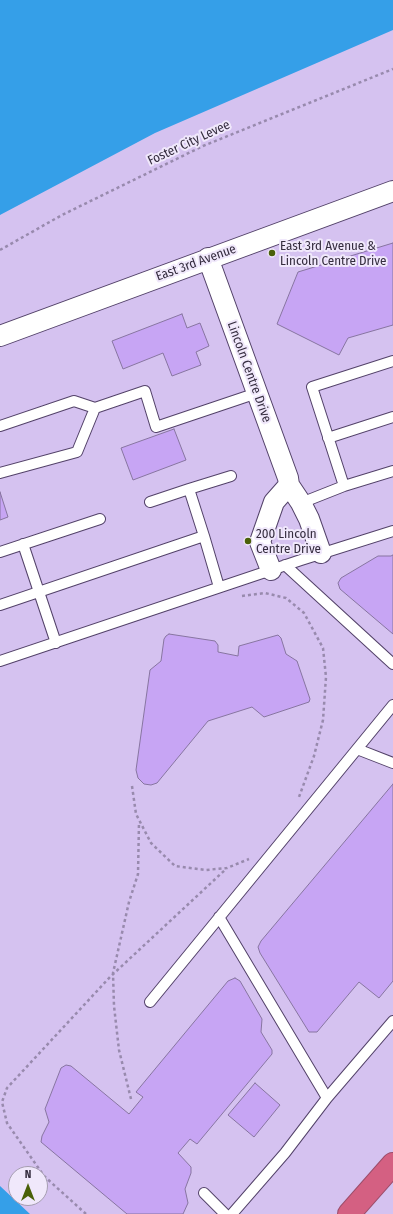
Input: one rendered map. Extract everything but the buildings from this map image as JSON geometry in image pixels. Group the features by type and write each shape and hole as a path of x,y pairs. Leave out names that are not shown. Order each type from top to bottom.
{"highway":[{"path":"350,1214 393,1164"}],"street":[{"name":"East 3rd Avenue","path":"0,336 393,191"},
{"name":"Lincoln Centre Drive","path":"208,258 288,478 288,485 310,519 320,553"},
{"path":"278,567 260,542 274,502 288,485"}],"lane":[{"path":"344,486 312,387 393,361"},
{"path":"0,426 74,401 95,408 145,391 156,427 257,393"},
{"path":"0,473 77,452 95,408"},
{"path":"328,438 393,417"},
{"path":"301,503 344,486 393,470"},
{"path":"150,502 231,476"},
{"path":"189,489 219,587"},
{"path":"0,552 100,519"},
{"path":"0,661 320,553 393,531"},
{"path":"0,605 204,536"},
{"path":"23,544 56,643"},
{"path":"278,567 393,664"},
{"path":"150,1002 393,705"},
{"path":"357,749 393,763"},
{"path":"219,917 327,1098"},
{"path":"232,1214 285,1153 327,1098 393,1021"},
{"path":"204,1194 225,1214"}],"path":[{"name":"Foster City Levee","path":"0,250 62,215 203,146 393,69"},
{"path":"242,596 265,593 286,598 304,612 323,648 326,677 323,720 314,756 299,796 295,802"},
{"path":"132,786 136,814 150,843 175,866 206,870 227,868"},
{"path":"131,1099 119,1050 114,1006 114,973 129,902 138,874 140,821"},
{"path":"86,1214 44,1176 7,1123 2,1102 7,1088 114,973 227,868 249,858"}],"water":[{"path":"0,0 393,0 393,30 155,133 0,215"},
{"path":"0,1186 8,1193 8,1206 21,1206 30,1214 0,1214"}],"place":[{"name":"East 3rd Avenue & Lincoln Centre Drive","path":"272,253"},
{"name":"200 Lincoln Centre Drive","path":"248,541"}]}
